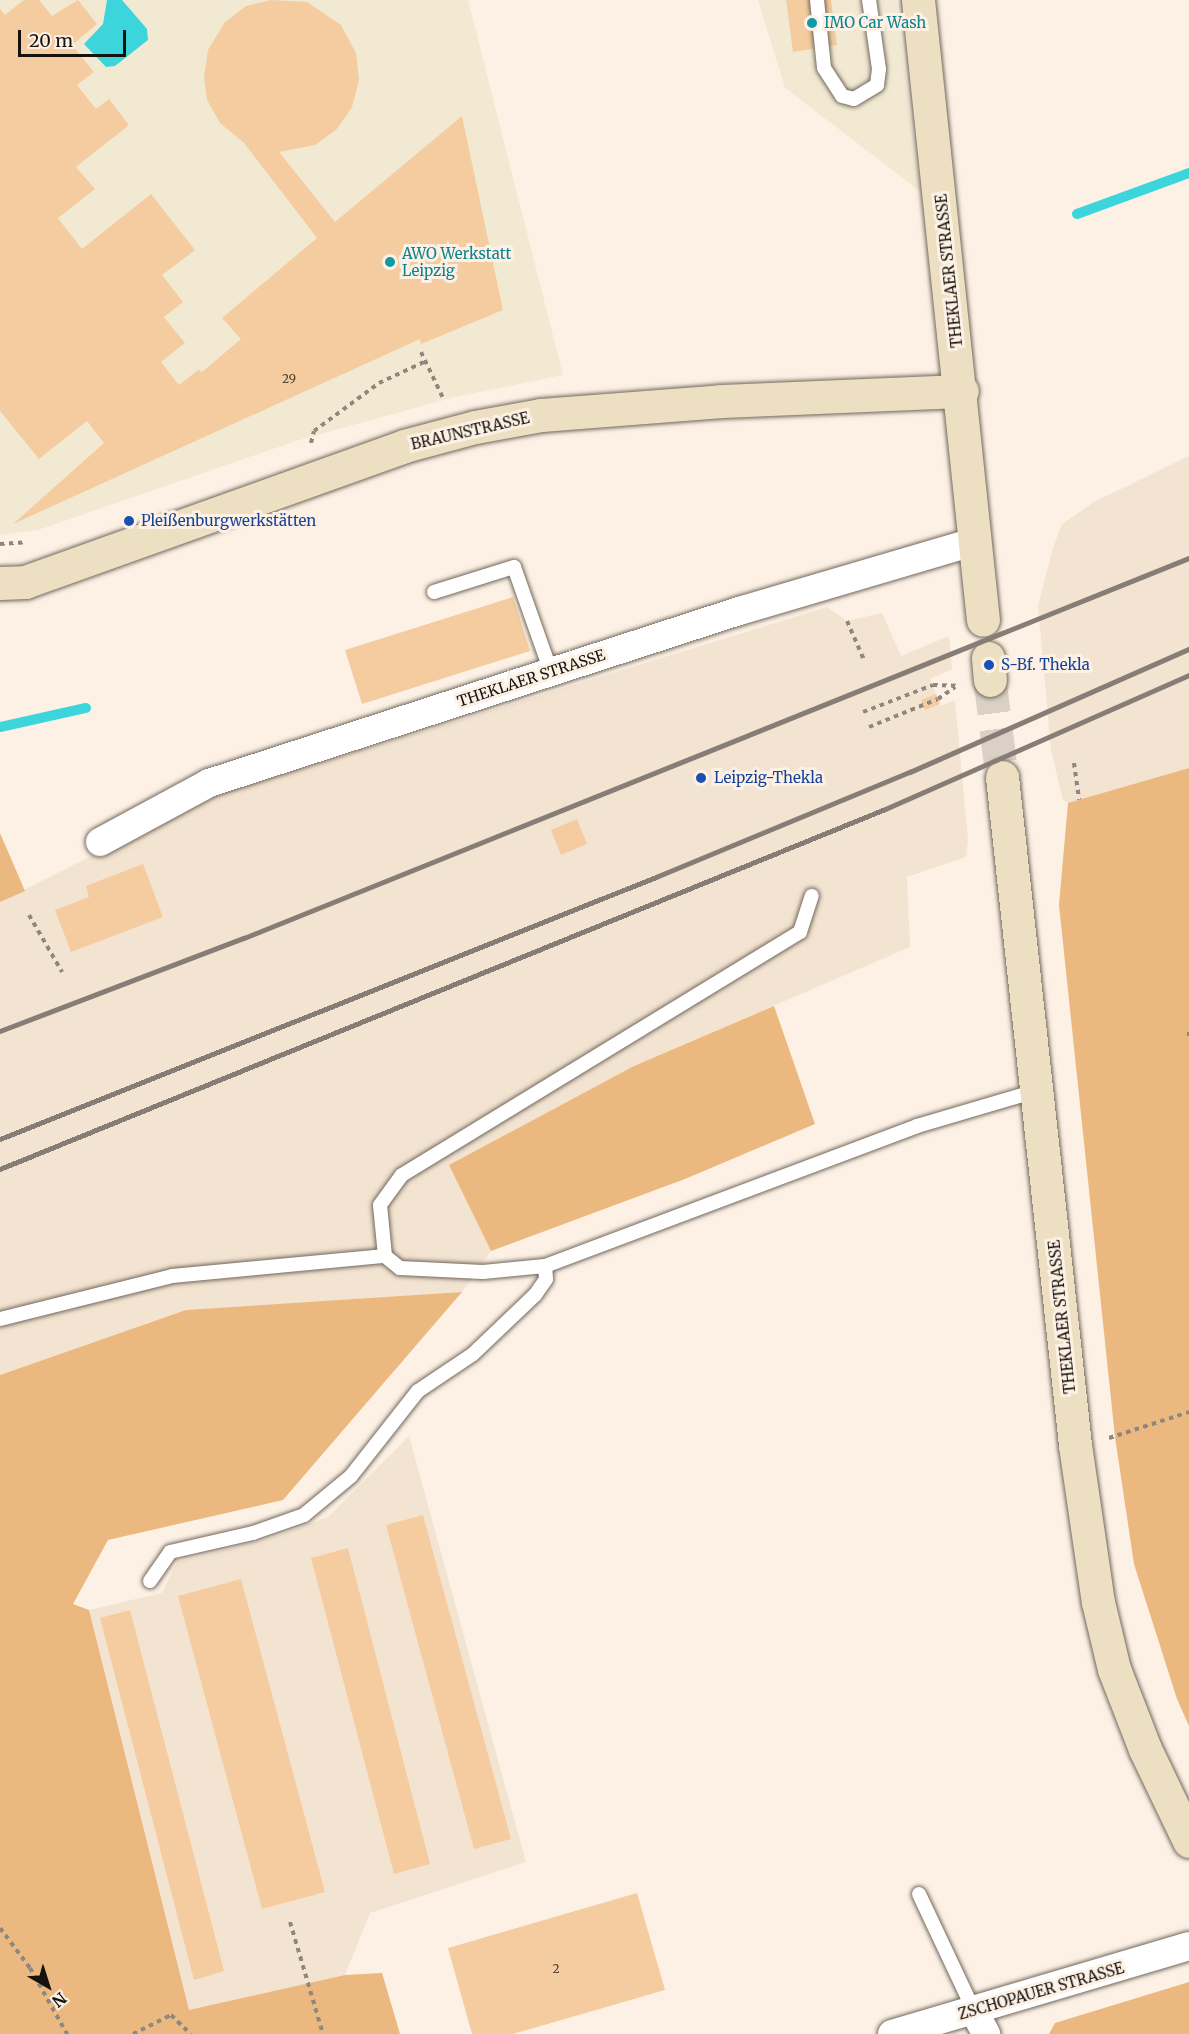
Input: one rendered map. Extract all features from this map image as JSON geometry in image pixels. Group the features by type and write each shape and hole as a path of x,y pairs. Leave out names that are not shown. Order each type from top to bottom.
{"main road":[{"name":"THEKLAER STRASSE","path":"918,0 962,391 974,542 983,620"},
{"name":"BRAUNSTRASSE","path":"0,583 25,582 404,446 475,427 541,415 699,403 962,391"},
{"name":"THEKLAER STRASSE","path":"1002,777 1075,1444 1098,1602 1114,1669 1145,1749 1189,1841"}],"street":[{"name":"THEKLAER STRASSE","path":"99,842 209,783 551,672 974,542"},
{"name":"ZSCHOPAUER STRASSE","path":"892,2034 980,2022 1189,1946"}],"lane":[{"path":"817,0 824,68 842,96 854,99 877,85 869,0"},
{"path":"434,592 514,567 551,672"},
{"path":"385,1256 380,1205 402,1175 800,932 812,896"},
{"path":"0,1319 172,1276 385,1256 400,1268 483,1272 545,1266 916,1126 1038,1091"},
{"path":"150,1581 170,1552 253,1533 304,1515 351,1476 418,1391 473,1354 535,1295 546,1279 545,1266"},
{"path":"919,1894 980,2022"}],"path":[{"path":"421,352 446,404"},
{"path":"310,443 314,431 379,383 426,361"},
{"path":"846,621 864,660"},
{"path":"863,712 933,685"},
{"path":"869,727 938,699 957,686"},
{"path":"1074,763 1079,800"},
{"path":"29,915 62,972"},
{"path":"1189,1032 1189,1040"},
{"path":"1075,1444 1115,1437 1189,1412"},
{"path":"290,1922 323,2034"},
{"path":"0,1928 30,1968 67,2034"},
{"path":"133,2034 171,2015 191,2034"}],"shaded area":[{"path":"0,0 468,0 563,375 455,397 299,440 38,530 0,535"},
{"path":"758,0 896,0 920,191 785,88"},
{"path":"1189,456 1189,768 1068,803 1063,800 1051,750 1038,606 1053,548 1062,524 1094,502"},
{"path":"827,607 847,621 882,613 901,656 949,636 952,669 930,679 940,706 955,700 968,840 966,857 907,877 910,947 634,1066 449,1165 491,1251 462,1292 186,1310 0,1375 0,902 204,799"},
{"path":"1189,768 1189,1726 1177,1699 1134,1564 1115,1437 1059,905 1068,803"},
{"path":"0,833 25,891 0,902"},
{"path":"774,1006 815,1124 685,1179 491,1251 449,1165 634,1066"},
{"path":"462,1292 283,1500 108,1540 73,1604 89,1610 189,2010 345,1975 382,1973 400,2034 0,2034 0,1375 186,1310"},
{"path":"409,1436 526,1862 370,1913 345,1975 189,2011 89,1610 162,1593 177,1562 274,1537 328,1517"},
{"path":"1189,1982 1189,2034 1049,2034 1055,2023"}],"water":[{"path":"107,0 122,0 147,29 148,40 115,66 106,67 84,44 103,24"}],"building":[{"name":"AWO Werkstatt Leipzig","path":"24,0 39,0 52,16 78,0 97,24 72,45 94,72 77,85 96,109 109,99 129,125 76,167 95,189 58,218 82,249 151,194 195,250 162,275 183,302 164,317 185,343 161,362 179,385 198,370 202,372 241,339 222,318 317,238 244,143 220,123 207,100 204,77 208,50 225,22 246,6 271,0 307,2 341,25 356,53 359,80 352,107 337,129 315,145 279,152 335,222 462,116 503,310 421,344 420,339 13,524 104,443 87,421 39,459 0,411 0,9 5,15"},
{"name":"IMO Car Wash","path":"786,0 831,0 837,45 793,52"},
{"path":"513,597 530,651 362,704 345,650"},
{"path":"936,694 940,704 925,710 921,700"},
{"path":"577,819 587,844 561,855 551,830"},
{"path":"143,864 163,917 71,952 55,910 89,897 86,886"},
{"path":"423,1515 511,1839 474,1849 386,1525"},
{"path":"348,1548 430,1864 394,1874 311,1558"},
{"path":"241,1579 325,1892 262,1909 178,1596"},
{"path":"130,1610 224,1971 194,1980 100,1618"},
{"path":"637,1893 665,1990 513,2034 472,2034 448,1948"}],"waterway":[{"path":"1077,214 1189,173"},
{"path":"0,727 86,708"}],"tunnel":[{"path":"990,680 1002,777"}],"railway":[{"path":"0,1031 244,938 1189,558"},
{"path":"0,1139 656,877 910,772 1189,649"},
{"path":"0,1169 883,810 1189,675"}],"place":[{"name":"IMO Car Wash","path":"812,23"},
{"name":"AWO Werkstatt Leipzig","path":"390,262"},
{"name":"Pleißenburgwerkstätten","path":"129,521"},
{"name":"S-Bf. Thekla","path":"989,665"},
{"name":"Leipzig-Thekla","path":"701,778"}]}
